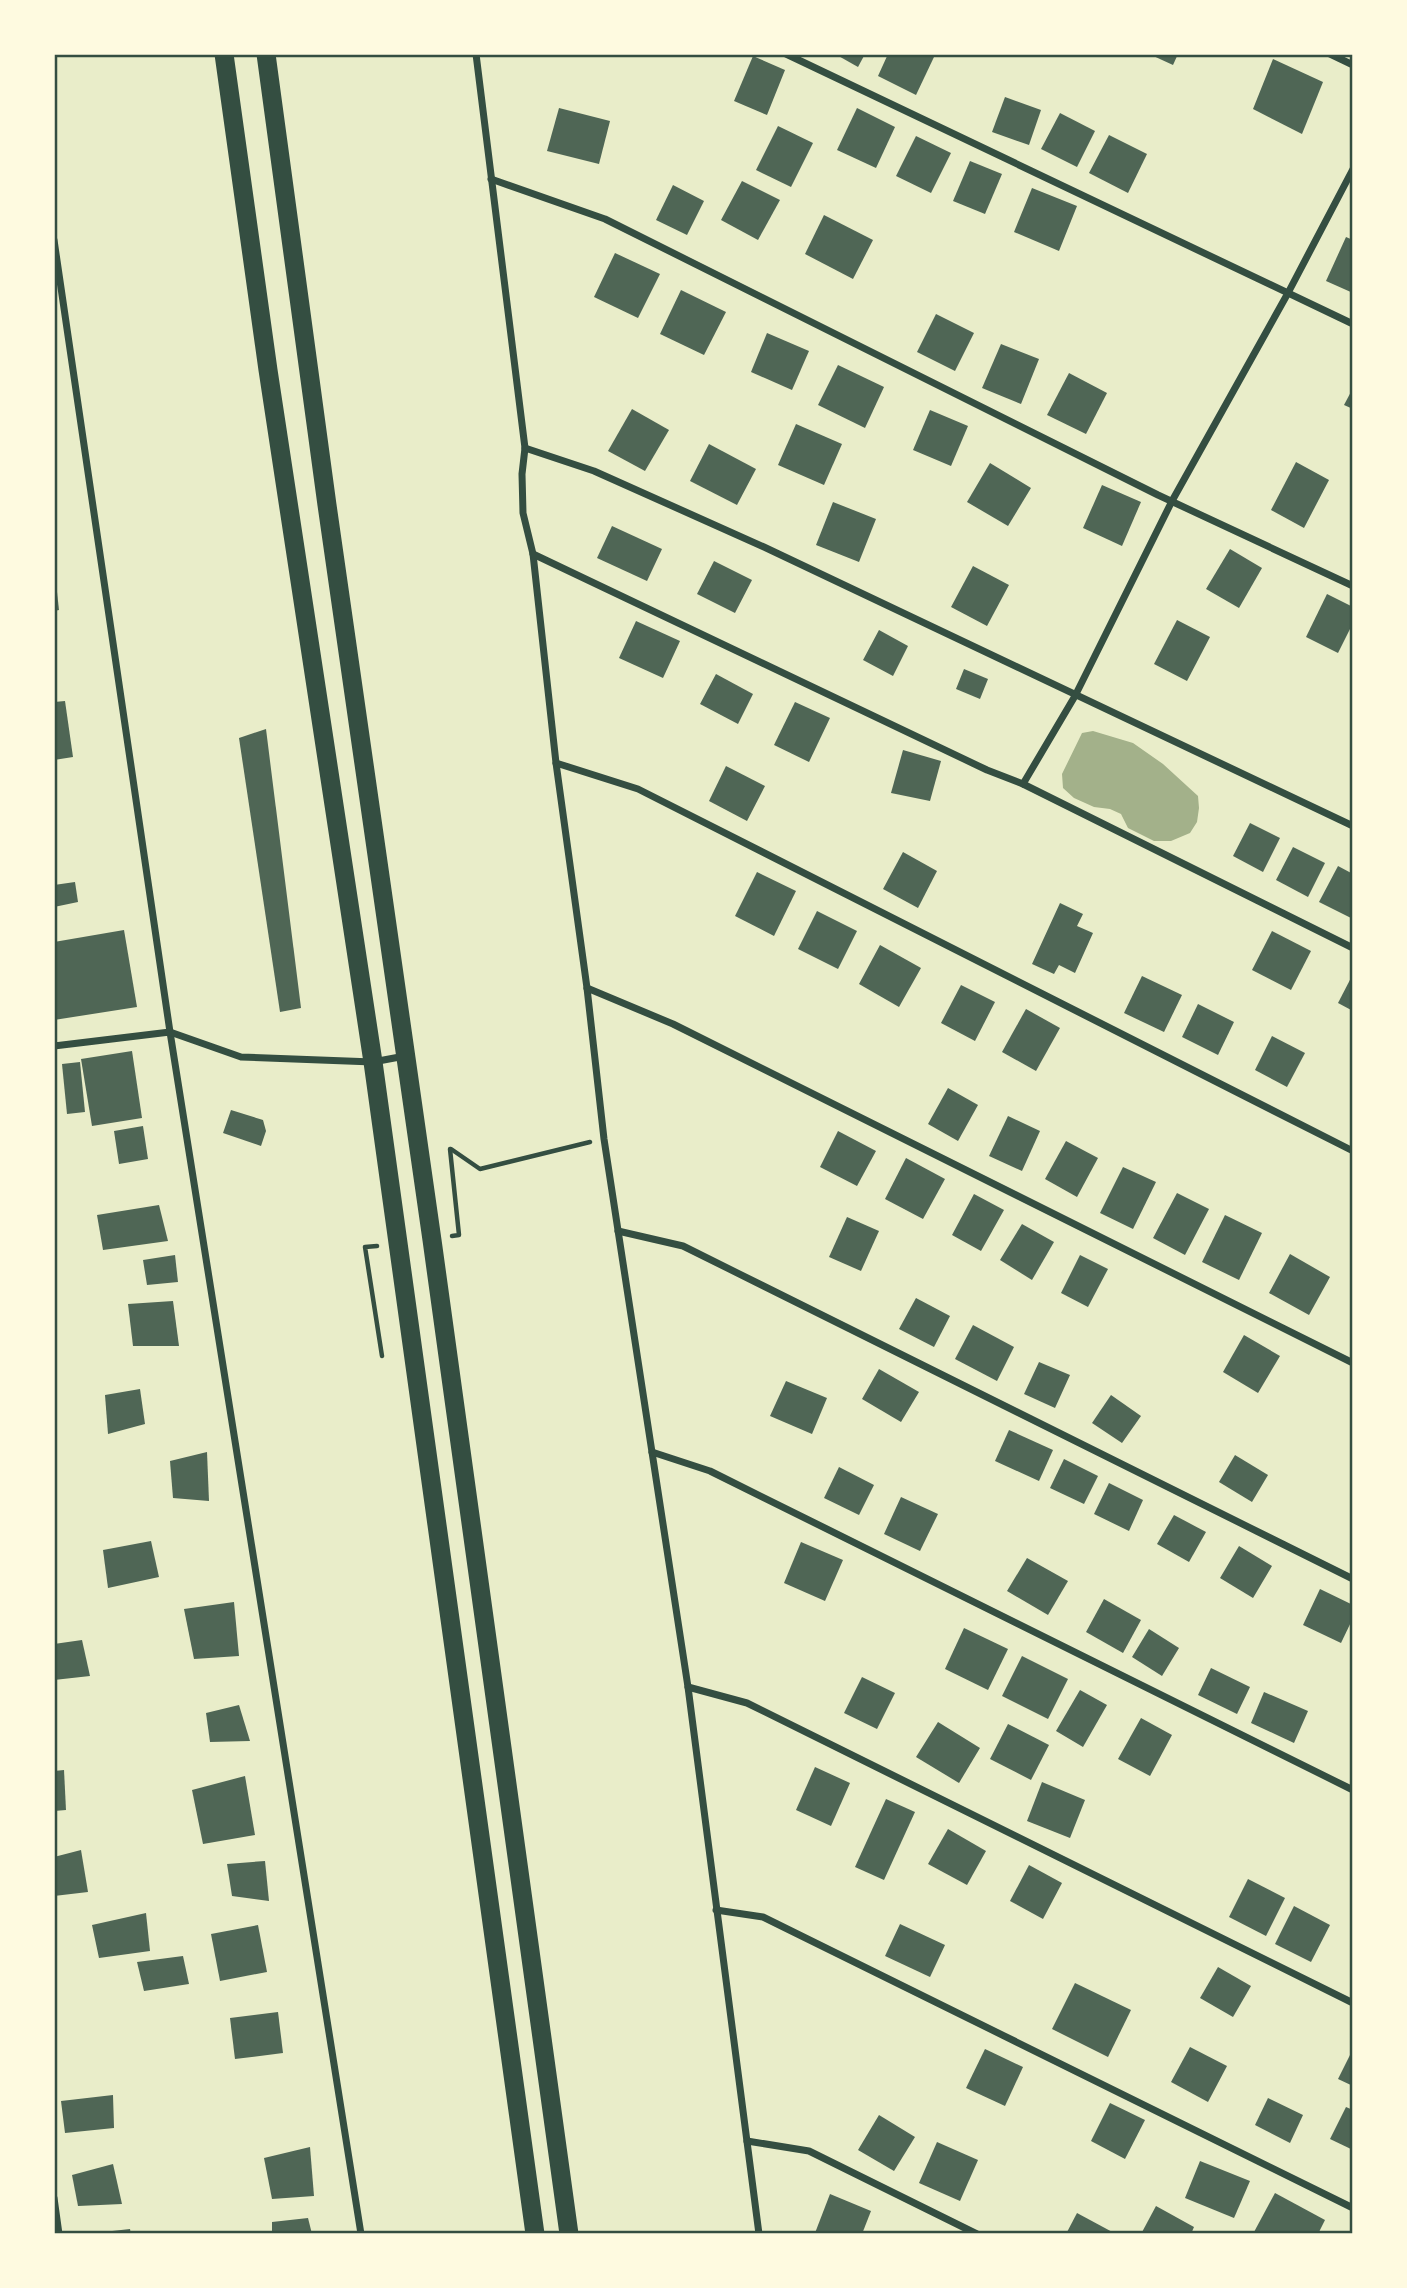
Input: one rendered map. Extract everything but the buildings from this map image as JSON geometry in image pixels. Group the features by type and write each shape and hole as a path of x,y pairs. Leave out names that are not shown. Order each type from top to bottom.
{"highway":[{"path":"224,54 268,370 373,1062 536,2234"},
{"path":"266,54 569,2234"}],"street":[{"path":"476,54 525,448 522,474 523,513 533,554 556,763 587,988 604,1139 688,1687 759,2234"},
{"path":"786,54 1353,324"},
{"path":"1330,54 1353,65"},
{"path":"1023,784 1075,695 1172,500 1288,293 1353,169"},
{"path":"491,179 605,219 1172,500 1353,586"},
{"path":"54,240 170,1032 361,2234"},
{"path":"525,448 594,471 764,547 1353,826"},
{"path":"533,554 987,770 1023,784 1353,948"},
{"path":"556,763 638,789 1353,1151"},
{"path":"587,988 673,1024 1353,1363"},
{"path":"54,1046 170,1032 241,1057 373,1062 406,1056"},
{"path":"618,1231 683,1246 1353,1579"},
{"path":"652,1452 710,1471 1353,1790"},
{"path":"688,1687 747,1703 1353,2003"},
{"path":"716,1910 763,1917 1353,2208"},
{"path":"747,2141 809,2151 977,2234"},
{"path":"54,2198 60,2234"}],"path":[{"path":"447,1237 459,1235 450,1149 480,1169 604,1139"},
{"path":"382,1245 365,1247 382,1356"}],"shaded area":[{"path":"1093,731 1133,743 1163,764 1198,796 1197,822 1190,833 1171,841 1154,841 1128,828 1121,814 1094,807 1074,798 1063,788 1062,774 1082,733"}]}
